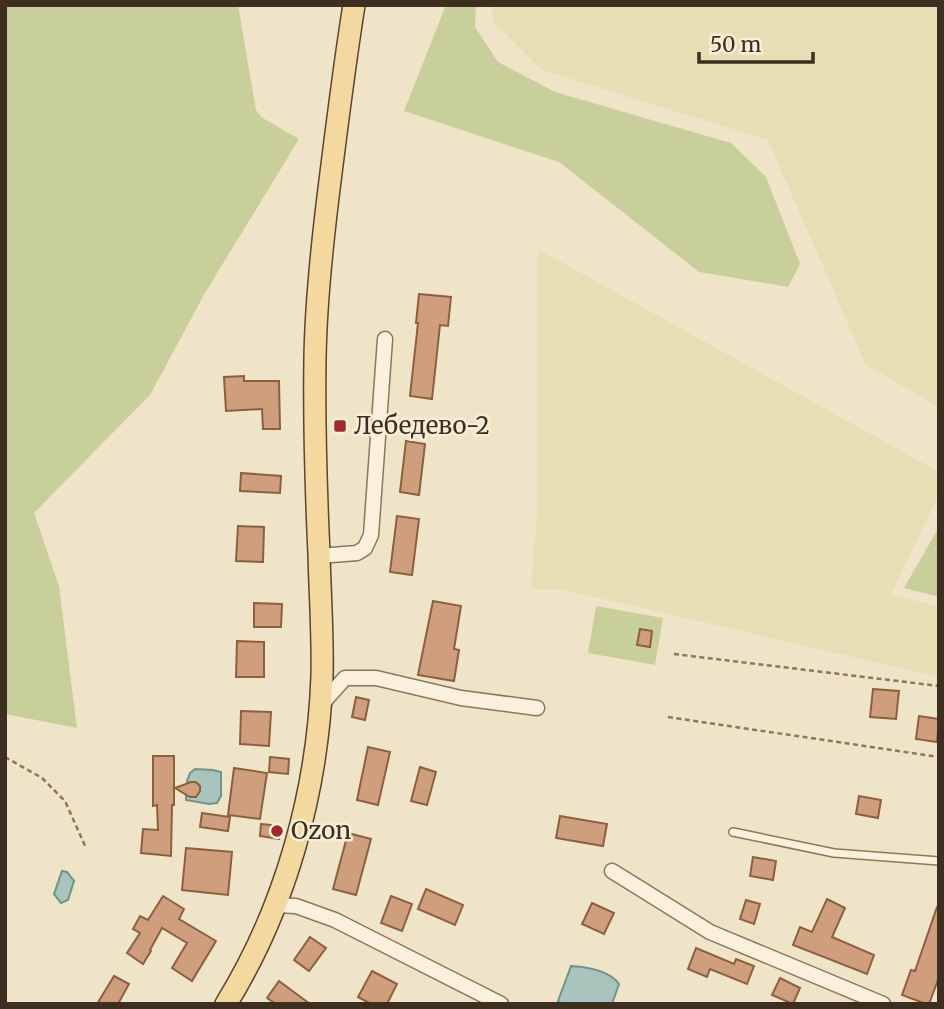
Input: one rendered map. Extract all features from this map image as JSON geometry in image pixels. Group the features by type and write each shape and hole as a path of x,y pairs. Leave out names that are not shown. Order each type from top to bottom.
{"main road":[{"path":"226,1004 253,953 290,861 303,816 314,758 322,652 315,388 318,298 333,156 354,5"}],"street":[{"path":"318,556 357,553 365,548 371,535 385,339"},
{"path":"320,706 345,678 376,678 461,698 537,708"},
{"path":"612,871 710,932 883,1004"},
{"path":"274,905 296,906 335,920 501,1004"}],"lane":[{"path":"733,832 834,852 939,861"}],"path":[{"path":"674,654 939,686"},
{"path":"668,717 939,757"},
{"path":"5,757 42,778 65,801 86,848"}],"shaded area":[{"path":"492,5 939,5 939,407 866,365 768,140 542,70 493,22"},
{"path":"538,249 939,472 939,494 891,594 939,607 939,677 560,589 531,589 538,500"}],"green space":[{"path":"5,5 238,5 256,110 261,117 299,139 205,293 150,395 34,513 59,586 77,728 5,714"},
{"path":"446,5 476,5 475,27 498,62 555,92 731,143 766,177 800,264 788,287 699,272 559,162 404,111"},
{"path":"939,527 939,597 904,588"},
{"path":"596,606 663,618 655,665 588,653"}],"water":[{"path":"195,769 221,772 221,796 217,803 186,800 186,794 195,797 200,791 198,784 187,783 190,773"},
{"path":"62,871 67,872 74,881 68,900 61,903 54,894"},
{"path":"571,966 597,970 615,979 619,984 612,1004 563,1004 558,1001"}],"building":[{"path":"419,294 451,297 448,326 440,325 432,399 410,396"},
{"path":"244,376 244,381 279,381 280,429 263,429 262,409 226,411 224,377"},
{"path":"406,441 425,444 419,495 400,492"},
{"path":"241,473 281,476 280,493 240,491"},
{"path":"397,516 419,519 412,575 390,572"},
{"path":"238,526 264,527 263,562 236,561"},
{"path":"433,601 461,606 454,649 459,650 454,681 418,675"},
{"path":"254,603 282,604 281,627 254,627"},
{"path":"640,629 652,631 650,647 637,645"},
{"path":"237,641 264,642 264,677 236,677"},
{"path":"873,689 899,691 896,719 870,717"},
{"path":"356,697 369,700 365,720 352,717"},
{"path":"241,711 271,712 269,746 240,744"},
{"path":"919,716 939,719 937,742 916,739"},
{"path":"368,747 390,752 378,805 357,800"},
{"path":"153,756 174,756 171,856 141,853 143,829 158,830 157,805 153,806"},
{"path":"270,757 289,759 288,774 269,772"},
{"path":"420,767 436,772 427,805 411,801"},
{"path":"234,768 267,773 260,819 228,815"},
{"path":"191,782 200,786 196,797 190,797 175,788"},
{"path":"859,796 881,800 878,818 856,814"},
{"path":"202,813 230,817 228,831 200,827"},
{"path":"560,816 607,824 603,846 556,838"},
{"path":"261,824 280,826 279,839 260,836"},
{"path":"348,833 371,839 356,895 333,889"},
{"path":"186,848 232,852 228,895 182,890"},
{"path":"753,857 776,861 773,880 750,876"},
{"path":"426,889 463,905 455,925 418,909"},
{"path":"163,896 184,909 179,919 216,941 192,981 172,968 187,943 162,928 143,964 127,953 140,933 133,929 140,916 148,920"},
{"path":"391,896 412,904 402,931 381,923"},
{"path":"827,899 845,908 832,937 874,955 867,974 793,945 800,927 812,932"},
{"path":"746,900 760,904 754,924 740,919"},
{"path":"592,903 614,913 604,934 582,924"},
{"path":"937,907 939,977 929,1004 926,1004 902,995 911,970 915,971"},
{"path":"310,937 326,948 309,971 294,960"},
{"path":"696,948 734,964 736,959 754,966 747,984 710,969 707,977 688,969"},
{"path":"372,971 397,984 387,1004 371,1004 358,997"},
{"path":"114,976 129,984 118,1004 97,1004"},
{"path":"780,978 800,988 793,1004 772,995"},
{"path":"279,981 310,1004 276,1004 267,998"}],"place":[{"name":"Лебедево-2","path":"340,426"},
{"name":"Ozon","path":"277,831"}]}
